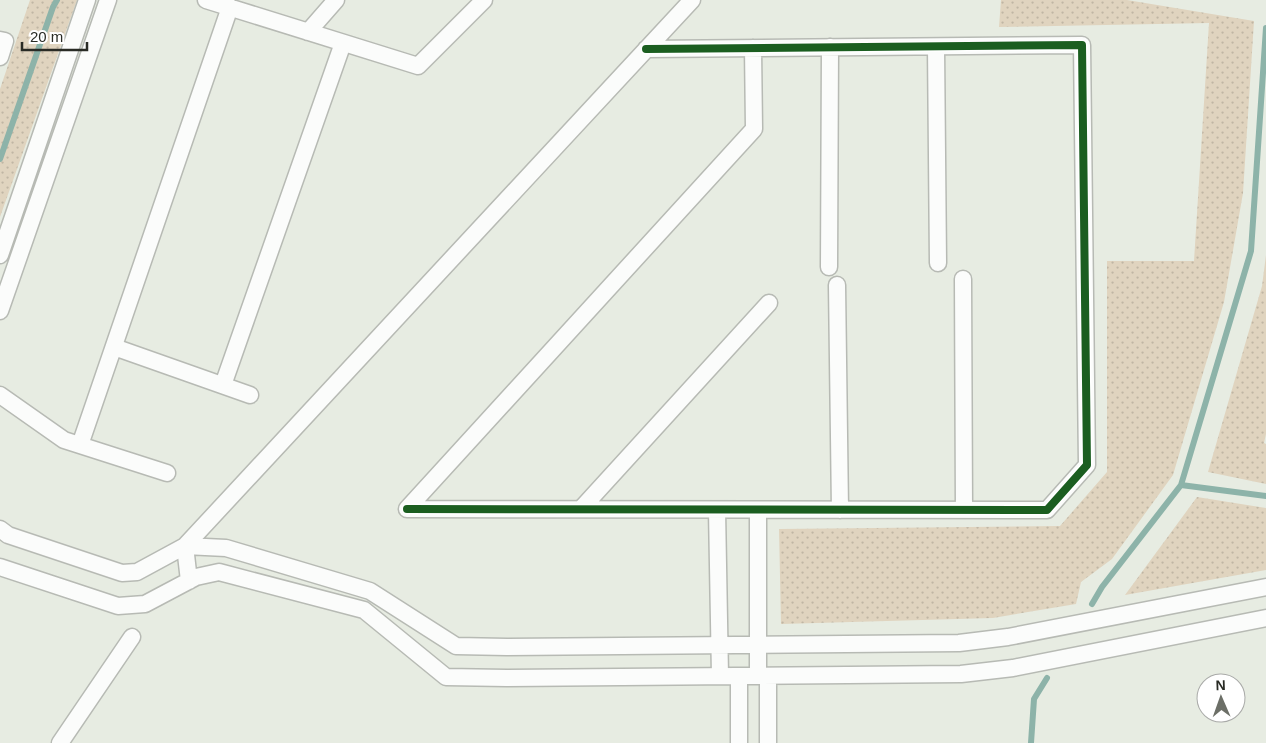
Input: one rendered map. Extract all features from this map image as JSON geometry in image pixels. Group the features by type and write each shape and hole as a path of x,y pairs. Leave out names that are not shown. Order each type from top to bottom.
{"street":[{"path":"0,255 87,0"},
{"path":"0,311 108,0"},
{"path":"206,0 418,66 484,0"},
{"path":"308,32 336,0"},
{"path":"0,530 8,535 122,573 137,572 185,546 692,0"},
{"path":"80,445 230,7"},
{"path":"0,40 5,41 0,57"},
{"path":"223,385 343,43"},
{"path":"646,49 830,47 1082,46 1087,465 1047,510 407,509 754,129 753,48"},
{"path":"829,267 830,47"},
{"path":"936,47 938,263"},
{"path":"963,279 964,510"},
{"path":"837,285 840,510"},
{"path":"581,510 769,303"},
{"path":"114,347 250,395"},
{"path":"0,394 64,440 167,473"},
{"path":"717,510 720,676"},
{"path":"758,510 758,645 763,676 768,743"},
{"path":"185,546 189,581"},
{"path":"185,546 226,548 370,591 456,646 959,643 998,638 1266,587"},
{"path":"0,567 118,606 146,604 196,577 219,572 364,610 446,677 961,674 1013,668 1266,618"},
{"path":"60,743 132,637"},
{"path":"739,676 739,743"}],"shaded area":[{"path":"30,0 77,0 0,217 0,89"},
{"path":"1001,0 1127,0 1254,21 1243,193 1224,302 1173,475 1112,559 1081,582 1076,604 993,618 781,624 779,529 1060,526 1107,472 1107,261 1194,261 1209,23 999,27"},
{"path":"1266,255 1266,434 1264,443 1266,444 1266,484 1208,472 1262,286"},
{"path":"1197,497 1266,508 1266,570 1125,595"}],"waterway":[{"path":"0,159 57,0"},
{"path":"1181,485 1251,251 1266,28"},
{"path":"1092,604 1102,587 1181,485 1266,496"},
{"path":"1031,743 1034,699 1047,678"}],"cycle path":[{"path":"407,509 1047,510 1087,465 1082,45 646,49"}]}
